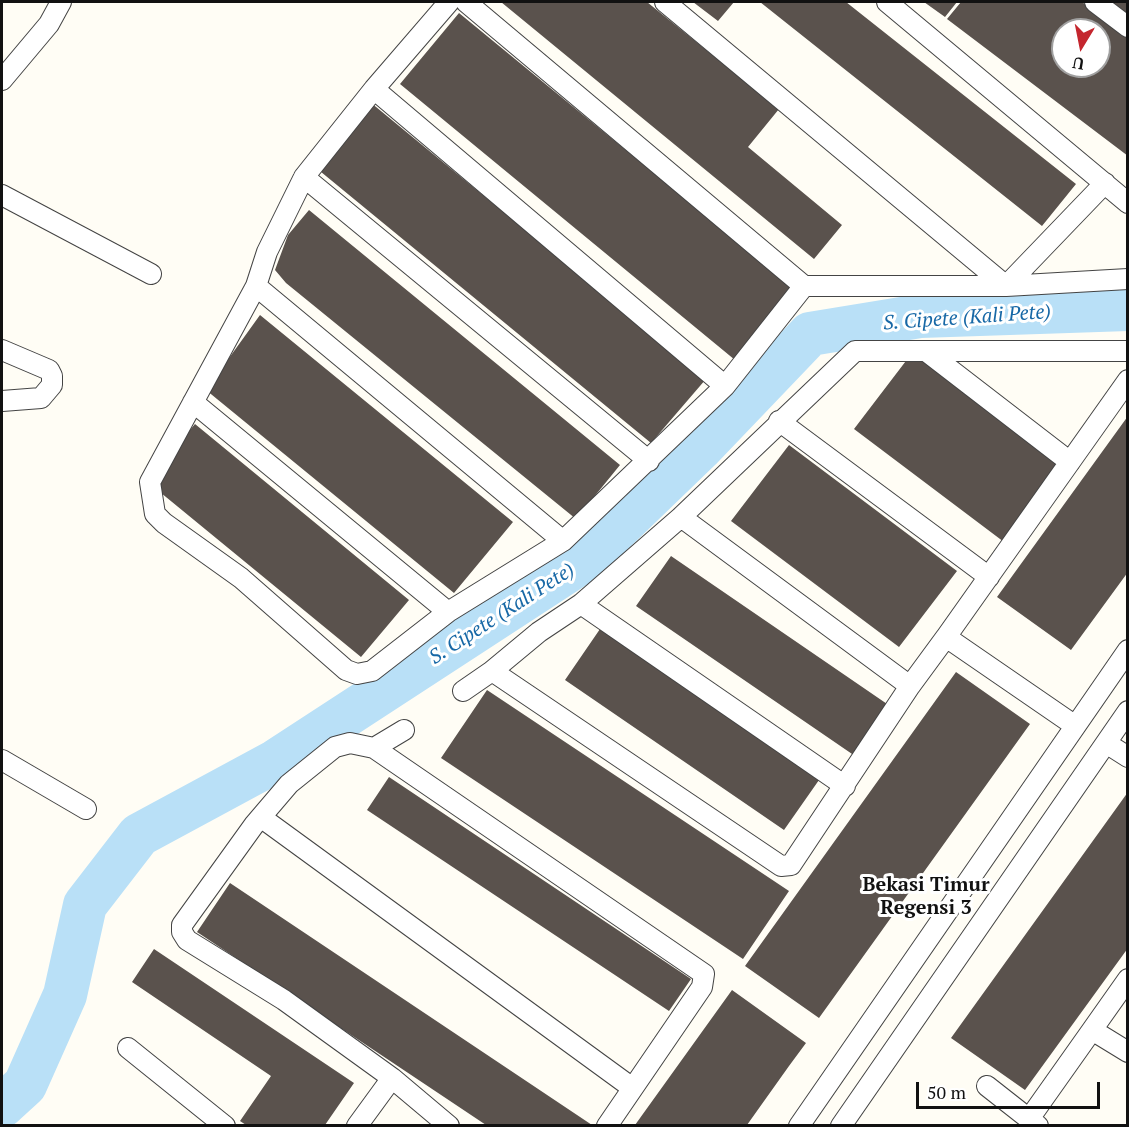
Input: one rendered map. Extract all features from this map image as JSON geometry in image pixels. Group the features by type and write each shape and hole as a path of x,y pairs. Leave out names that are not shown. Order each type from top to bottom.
{"street":[{"path":"2,80 49,24 61,2"},
{"path":"449,2 374,88 304,177 267,252 256,286 150,482 155,514 164,523 241,578 346,669 357,674 372,671 448,612 563,541 725,386 804,286"},
{"path":"466,2 804,286 1006,286 1128,279"},
{"path":"665,2 1006,286"},
{"path":"887,2 1128,203"},
{"path":"1095,2 1128,27"},
{"path":"374,88 725,386"},
{"path":"304,177 649,461"},
{"path":"1006,286 1105,183"},
{"path":"2,195 151,274"},
{"path":"256,286 563,541"},
{"path":"2,350 49,370 52,385 41,398 2,401"},
{"path":"463,691 492,671 539,632 581,604 681,517 779,421 855,351 1128,351"},
{"path":"926,351 1070,462"},
{"path":"492,671 781,867 791,865 910,686 1128,380"},
{"path":"193,402 448,612"},
{"path":"779,421 989,577"},
{"path":"681,517 910,686"},
{"path":"581,604 845,786"},
{"path":"946,637 1074,725"},
{"path":"799,1125 1128,650"},
{"path":"841,1125 1128,711"},
{"path":"374,748 404,730"},
{"path":"449,1125 392,1078 284,1000 187,940 182,932 182,926 289,784 335,747 350,743 374,748 704,974 702,987 606,1125"},
{"path":"1106,743 1128,757"},
{"path":"2,760 86,809"},
{"path":"262,818 631,1087"},
{"path":"987,1086 1033,1122 1128,979"},
{"path":"870,1024 898,1042"},
{"path":"1092,1030 1128,1052"},
{"path":"128,1048 225,1125"},
{"path":"357,1125 392,1078"}],"building":[{"path":"501,2 647,2 779,109 748,147 842,225 814,259"},
{"path":"693,2 734,2 718,21"},
{"path":"760,2 846,2 1076,184 1042,226"},
{"path":"924,2 957,2 945,17"},
{"path":"961,2 1082,2 1104,18 1051,18 1051,78 1111,78 1111,23 1128,36 1128,156 947,19"},
{"path":"1101,2 1128,2 1128,21"},
{"path":"459,13 795,289 735,360 400,84"},
{"path":"370,102 706,379 651,443 315,167"},
{"path":"309,210 620,465 576,519 286,283 275,270 288,235"},
{"path":"260,315 513,522 454,593 206,390"},
{"path":"912,353 1062,466 1004,542 854,429"},
{"path":"1128,416 1128,572 1071,650 997,597"},
{"path":"195,424 409,600 361,657 155,488 173,450"},
{"path":"789,445 957,571 899,647 731,521"},
{"path":"671,556 890,706 855,756 636,606"},
{"path":"600,629 819,780 784,830 565,680"},
{"path":"956,672 1030,724 819,1018 745,966"},
{"path":"487,690 789,891 743,959 441,758"},
{"path":"389,777 691,979 669,1011 367,810"},
{"path":"1128,792 1128,948 1025,1090 951,1038"},
{"path":"230,883 592,1125 486,1125 197,932"},
{"path":"154,949 354,1083 325,1125 246,1125 240,1121 271,1076 132,982"},
{"path":"732,990 806,1043 747,1125 635,1125"}],"waterway":[{"name":"S. Cipete (Kali Pete)","path":"2,1106 25,1085 65,995 85,905 139,835 276,761 586,559 700,449 810,334 920,316 1128,309"}],"district":[{"name":"Bekasi Timur Regensi 3","path":"926,896"}]}
